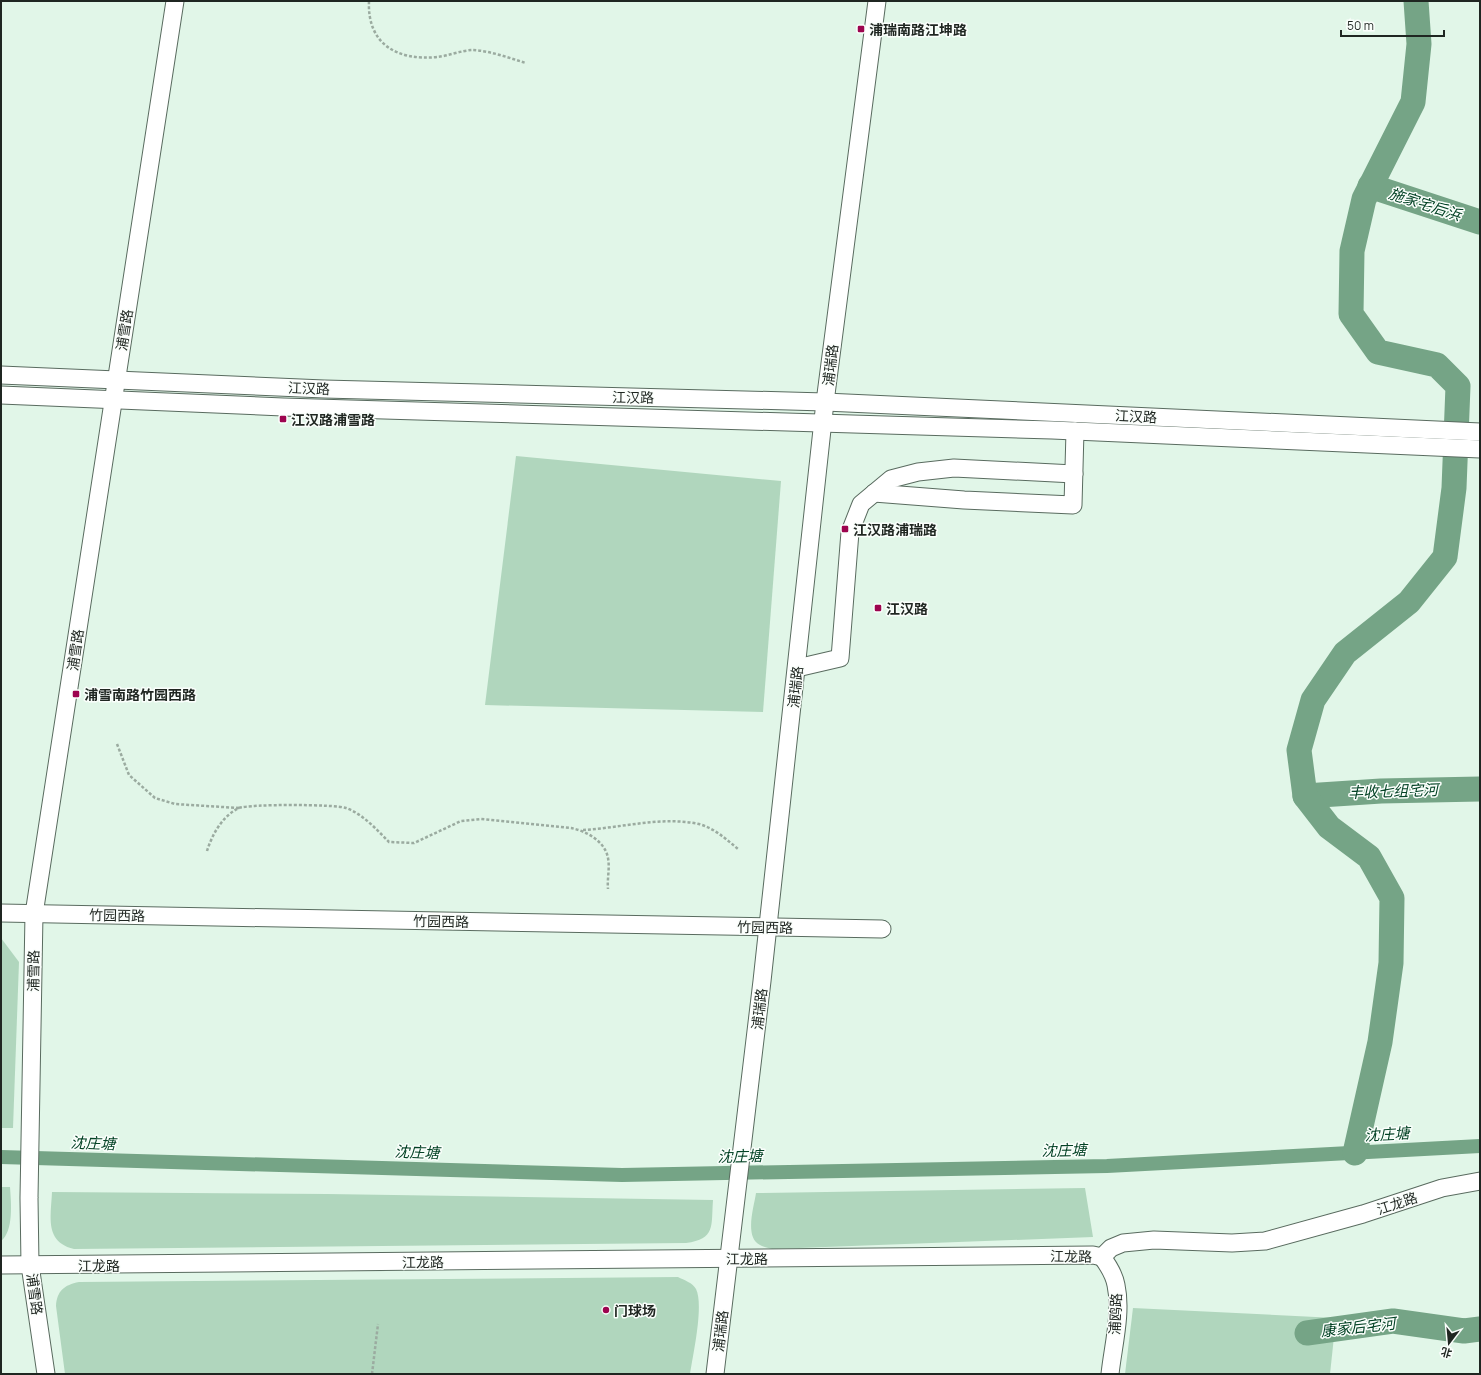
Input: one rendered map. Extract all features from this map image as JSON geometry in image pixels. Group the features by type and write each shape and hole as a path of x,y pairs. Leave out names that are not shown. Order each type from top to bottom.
{"street":[{"name":"浦雪路","path":"46,1374 30,1265 29,1198 34,914 175,1"},
{"name":"浦瑞路","path":"715,1374 768,928 824,424 825,402 877,1"},
{"name":"江汉路","path":"1,375 324,389 825,402 1480,432"},
{"path":"1,395 824,424 1076,431 1480,449"},
{"path":"874,493 964,500 1074,505 1076,431"},
{"path":"797,668 840,658 850,532 861,504 891,479 918,472 954,468 1074,474"},
{"name":"竹园西路","path":"1,913 882,929"},
{"name":"江龙路","path":"1,1265 1093,1255 1102,1257 1111,1248 1123,1243 1154,1240 1232,1243 1265,1241 1363,1214 1442,1188 1480,1181"},
{"name":"浦鸥路","path":"1102,1257 1110,1268 1116,1283 1118,1301 1110,1374"}],"path":[{"path":"369,1 371,26 379,41 395,51 418,58 454,55 471,50 484,51 526,63"},
{"path":"117,744 129,775 155,798 175,804 240,808 318,804 346,808 364,819 389,842 414,843 461,821 481,819 585,831 601,844 608,856 608,889"},
{"path":"207,851 212,835 222,822 240,808"},
{"path":"579,830 610,828 641,823 671,822 700,824 720,834 738,849"},
{"path":"372,1374 378,1324"}],"green space":[{"path":"516,456 781,481 763,712 485,705"},
{"path":"1,938 19,962 13,1128 1,1128"},
{"path":"1,1187 10,1187 11,1216 8,1230 1,1241"},
{"path":"1085,1188 1093,1237 772,1249 760,1245 755,1241 751,1229 752,1213 756,1193"},
{"path":"52,1192 327,1194 713,1200 710,1230 703,1238 686,1243 74,1249 64,1246 58,1241 51,1227"},
{"path":"678,1277 693,1285 698,1296 699,1306 697,1330 690,1374 65,1374 56,1306 58,1296 62,1290 69,1285 79,1282"},
{"path":"1133,1308 1336,1318 1330,1374 1125,1374"}],"waterway":[{"path":"1355,1153 1380,1042 1391,963 1392,898 1369,857 1329,827 1305,796 1299,750 1313,700 1345,653 1409,602 1445,557 1454,488 1458,386 1437,365 1378,352 1351,314 1352,251 1364,199 1413,102 1419,44 1416,1"},
{"name":"施家宅后浜","path":"1370,186 1480,222"},
{"name":"丰收七组宅河","path":"1305,796 1381,791 1480,789"},
{"name":"沈庄塘","path":"1,1157 622,1175 1107,1166 1480,1146"},
{"name":"康家后宅河","path":"1307,1333 1393,1321 1464,1331 1480,1329"}],"place":[{"name":"浦瑞南路江坤路","path":"861,29"},
{"name":"江汉路浦雪路","path":"283,419"},
{"name":"江汉路浦瑞路","path":"845,529"},
{"name":"江汉路","path":"878,608"},
{"name":"浦雪南路竹园西路","path":"76,694"},
{"name":"门球场","path":"606,1310"}]}
